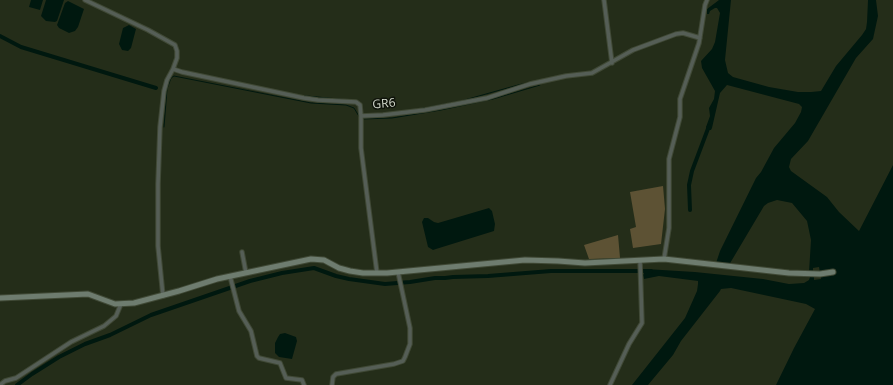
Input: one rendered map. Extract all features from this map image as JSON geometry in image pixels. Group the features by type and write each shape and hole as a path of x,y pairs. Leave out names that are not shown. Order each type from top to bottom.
{"main road":[{"path":"0,298 88,294 115,304 134,303 230,276 296,262 318,259 350,271 378,273 399,273 443,267 525,260 585,263 640,262 664,259 790,274 820,274 833,272"}],"street":[{"path":"85,0 175,44 177,50 177,58 167,80 164,91 160,127 158,246 163,296"},
{"path":"604,0 612,63"},
{"path":"664,259 669,228 670,159 680,117 680,99 700,38 704,5 707,0"},
{"name":"GR6","path":"173,69 304,98 356,102 360,105 361,116 383,115 425,110 487,98 530,84 566,76 592,73 633,50 676,34 683,33 700,38"},
{"path":"361,116 361,148 378,273"},
{"path":"242,252 246,273"},
{"path":"610,385 629,344 642,323 640,262"},
{"path":"332,385 333,377 336,374 394,364 403,361 409,350 411,338 399,273"},
{"path":"230,276 239,311 250,331 259,358 280,363 286,378 302,380 304,385"},
{"path":"0,385 4,381 16,378 71,342 104,326 116,316 121,304"}],"shaded area":[{"path":"31,0 43,0 40,10 29,7"},
{"path":"46,0 64,0 57,21 55,22 46,21 41,16"},
{"path":"719,0 731,0 725,60 728,73 733,77 769,87 798,92 811,92 821,91 836,66 862,35 866,29 868,0 876,0 878,16 873,39 856,58 808,141 791,159 789,167 791,171 827,197 839,212 859,231 893,165 893,385 776,385 815,309 806,304 731,288 721,289 681,341 673,355 648,385 632,385 685,318 697,291 698,284 698,281 659,276 644,279 643,275 646,269 763,279 789,284 804,283 809,280 810,277 814,276 814,280 821,279 819,267 813,268 813,272 809,272 811,240 807,221 792,203 777,200 764,206 729,265 716,263 720,251 756,178 761,172 774,148 795,123 802,107 799,104 727,85 720,93 712,128 711,130 707,130 706,127 710,116 709,108 714,99 715,91 702,68 701,61 712,49 715,42 720,13 717,8 715,8 707,14 707,9"},
{"path":"68,1 84,9 78,27 75,31 69,33 59,28 57,25 65,3"},
{"path":"129,25 136,29 131,48 128,51 122,50 119,44 123,28"},
{"path":"663,186 665,209 661,244 633,248 630,229 636,227 630,192"},
{"path":"489,208 492,211 495,224 494,231 433,250 428,247 422,222 424,218 428,218 438,223"},
{"path":"618,235 620,258 589,259 584,245"},
{"path":"285,333 296,337 297,341 292,359 279,357 275,353 275,343 278,337 280,334"}],"waterway":[{"path":"0,36 21,47 156,88"},
{"path":"164,127 167,89 171,78 174,76 311,103 346,105 354,108 360,118"},
{"path":"413,110 461,101 518,85 558,76"},
{"path":"363,119 392,118 441,110 493,99 540,85"},
{"path":"296,95 349,100"},
{"path":"690,210 689,185 692,171 709,126"},
{"path":"17,385 59,357 151,315 250,281 282,273 314,268 349,279 385,284 435,278 551,271 651,271"}]}
